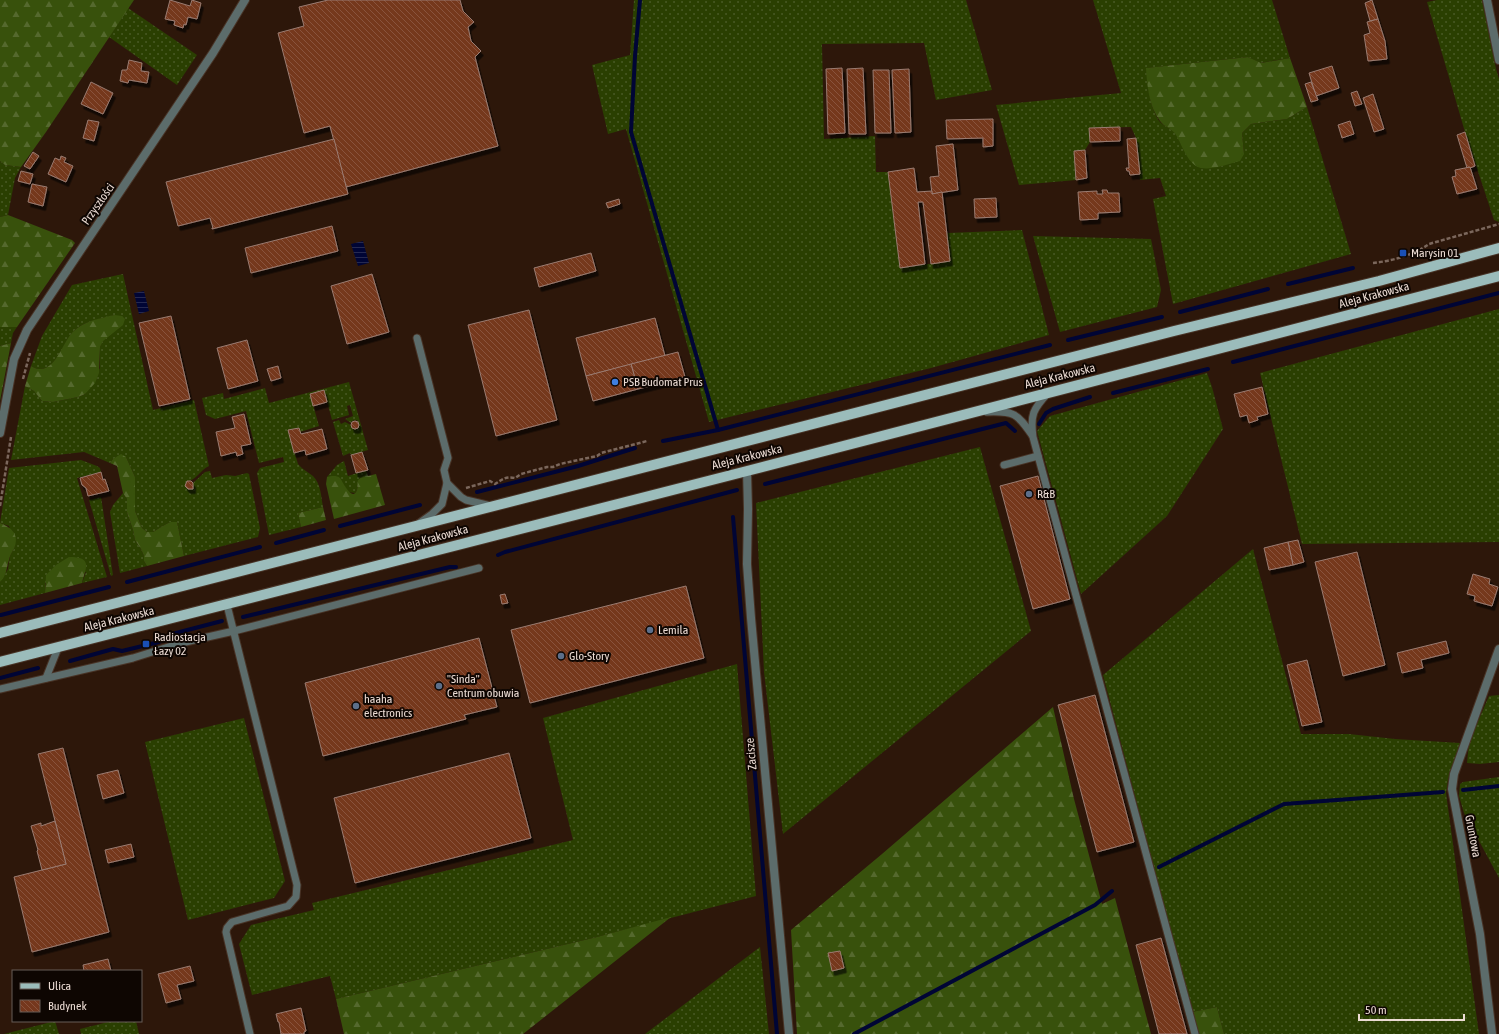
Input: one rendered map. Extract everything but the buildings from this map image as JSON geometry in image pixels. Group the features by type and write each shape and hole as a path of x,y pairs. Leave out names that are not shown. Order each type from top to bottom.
{"main road":[{"name":"Aleja Krakowska","path":"0,633 496,507 1174,331 1379,281 1499,248"},
{"name":"Aleja Krakowska","path":"0,662 227,605 1499,276"}],"street":[{"name":"Przyszłości","path":"0,433 14,359 26,330 213,53 244,0"},
{"path":"1487,0 1499,60"},
{"name":"Zacisze","path":"747,471 747,564 751,618 789,1034"},
{"name":"Gruntowa","path":"1492,1034 1480,934 1452,789 1454,774 1499,649"}],"lane":[{"path":"413,528 432,514 442,504 447,483 444,470 448,458 417,338"},
{"path":"1048,393 1036,407 1032,416 1031,425 1038,456 1195,1034"},
{"path":"971,412 1005,411 1015,415 1023,422 1034,437"},
{"path":"1004,465 1038,456"},
{"path":"447,483 461,497 475,503 496,507"},
{"path":"0,689 133,658 181,643 234,631 479,568"},
{"path":"227,605 297,885 296,897 288,906 232,922 227,928 226,932 250,1034"},
{"path":"46,678 58,648"}],"path":[{"path":"1373,263 1384,262 1420,251 1429,244 1499,224"},
{"path":"22,381 32,346"},
{"path":"0,506 11,436"},
{"path":"461,490 490,481 496,484 501,479 511,477 515,478 521,474 547,466 553,467 560,464 597,456 601,453 647,441"}],"green space":[{"path":"0,0 134,0 21,167 5,165 0,161"},
{"path":"634,0 966,0 992,90 936,100 924,43 822,44 824,139 875,136 876,172 888,172 900,268 950,261 947,233 1022,230 1049,335 931,368 709,422 626,129 608,134 592,65 630,55"},
{"path":"1093,0 1272,0 1290,58 1260,63 1248,57 1147,68 1148,89 1151,103 1160,122 1174,132 1181,144 1244,154 1242,133 1251,124 1287,119 1307,107 1351,254 1173,304 1153,199 1166,196 1160,178 1140,180 1136,138 1131,127 1089,128 1090,142 1085,150 1076,180 1019,185 996,105 1121,93"},
{"path":"1437,0 1482,0 1499,79 1499,222 1494,220 1465,132 1427,2"},
{"path":"128,8 197,55 177,85 109,37"},
{"path":"1248,57 1261,63 1290,58 1307,107 1287,119 1251,124 1242,133 1244,154 1240,161 1210,168 1201,168 1196,166 1189,159 1175,133 1162,123 1156,115 1149,96 1146,68"},
{"path":"0,161 5,165 21,167 15,178 8,215 0,217"},
{"path":"8,215 72,240 75,243 17,327 0,327 0,217"},
{"path":"1033,236 1151,239 1161,290 1157,307 1060,332"},
{"path":"123,274 153,410 194,400 209,466 196,477 190,481 187,481 185,486 188,489 193,489 193,483 205,472 210,471 212,478 226,475 235,476 247,473 249,474 260,528 258,537 184,556 177,522 170,522 153,532 147,532 142,528 135,511 135,477 126,457 113,459 110,463 84,452 11,460 25,386 34,391 42,401 53,402 78,397 85,394 100,368 100,347 114,315 90,322 76,329 56,359 46,368 38,369 31,366 42,336 72,285"},
{"path":"1499,309 1499,542 1302,544 1260,373"},
{"path":"114,315 122,316 125,319 123,325 103,341 100,347 99,373 95,383 85,394 78,397 53,402 42,401 34,391 25,386 31,366 39,369 46,368 51,364 56,359 71,333 76,329 90,321"},
{"path":"0,327 17,327 13,333 11,343 0,346"},
{"path":"11,343 0,401 0,346"},
{"path":"1207,373 1223,429 1167,516 1081,594 1037,431 1050,416"},
{"path":"349,382 368,450 351,455 350,453 343,456 333,422 339,420 341,424 345,422 351,425 354,429 358,428 359,424 357,420 352,421 351,423 345,419 353,416 350,405 347,406 349,415 332,420 324,390 310,394 319,426 300,432 299,428 288,431 298,464 313,476 318,483 323,507 298,513 301,527 269,535 257,473 260,468 284,462 283,457 259,463 246,411 215,419 206,415 202,398 223,393 224,399 265,388 269,403"},
{"path":"980,447 1031,631 783,834 764,672 756,503"},
{"path":"121,454 126,457 135,477 135,511 142,528 147,532 153,532 170,522 177,522 184,556 147,566 141,549 135,540 127,512 127,499 123,493 117,466 110,463"},
{"path":"81,460 97,466 100,468 101,472 77,478 107,577 82,583 86,572 45,583 45,593 0,605 0,582 8,569 10,556 15,546 9,526 0,523 9,468"},
{"path":"344,461 348,476 366,470 367,473 359,479 355,493 348,492 343,484 327,477 337,465"},
{"path":"367,473 368,476 376,474 385,505 334,519 326,484 327,477 335,476 340,478 347,490 353,494 357,490 358,480"},
{"path":"123,493 127,499 127,512 135,540 141,549 147,566 120,573 110,512 113,505"},
{"path":"101,497 113,575 111,576 89,500"},
{"path":"323,507 326,520 301,527 298,513"},
{"path":"0,523 13,531 16,541 5,574 0,582"},
{"path":"1253,549 1301,734 1349,734 1395,739 1460,743 1448,780 1446,793 1479,1034 1224,1034 1217,1007 1192,1012 1103,675"},
{"path":"69,557 77,557 85,561 86,568 82,583 45,593 46,575 56,565"},
{"path":"737,664 756,896 597,937 336,999 330,976 252,995 239,944 251,925 314,910 312,903 573,840 543,718"},
{"path":"1499,695 1499,762 1480,764 1467,763 1469,742 1489,696"},
{"path":"1053,707 1074,799 1102,904 1115,898 1151,1034 797,1034 791,930"},
{"path":"244,718 285,881 274,898 188,920 145,742"},
{"path":"1499,777 1499,878 1464,813 1459,796 1460,784 1463,782"},
{"path":"671,917 523,1034 344,1034 336,999 597,937"},
{"path":"760,947 769,1034 645,1034"},
{"path":"1217,1007 1224,1034 1198,1034 1192,1012"},
{"path":"55,1022 59,1034 4,1034"},
{"path":"108,1022 136,1022 139,1034 81,1034 80,1029"}],"shaded area":[{"path":"363,241 369,263 358,266 351,244"},
{"path":"144,291 149,311 139,314 134,293"}],"waterway":[{"path":"640,0 631,132 718,430"},
{"path":"1288,284 1353,268"},
{"path":"1180,312 1268,289"},
{"path":"1233,362 1499,293"},
{"path":"1068,340 1162,317"},
{"path":"663,441 718,430 1050,345"},
{"path":"1113,393 1208,369"},
{"path":"1039,424 1046,413 1053,409 1090,397"},
{"path":"765,484 1006,423 1015,431"},
{"path":"477,492 578,466 635,448"},
{"path":"498,555 737,490"},
{"path":"340,526 420,505"},
{"path":"733,517 777,1034"},
{"path":"276,543 324,530"},
{"path":"127,582 260,547"},
{"path":"243,617 450,567 456,567"},
{"path":"1,615 109,587"},
{"path":"70,661 113,649 122,651 159,642 167,639 172,634 222,621"},
{"path":"0,678 38,668"},
{"path":"1463,790 1499,786"},
{"path":"1159,867 1284,804 1443,792"},
{"path":"854,1034 1095,905 1112,891"}],"place":[{"name":"Marysin 01","path":"1403,253"},
{"name":"PSB Budomat Prus","path":"615,382"},
{"name":"R&B","path":"1029,494"},
{"name":"Lemila","path":"650,630"},
{"name":"Radiostacja Łazy 02","path":"146,644"},
{"name":"Glo-Story","path":"561,656"},
{"name":"\"Sinda\" Centrum obuwia","path":"439,686"},
{"name":"haaha electronics","path":"356,706"}]}
